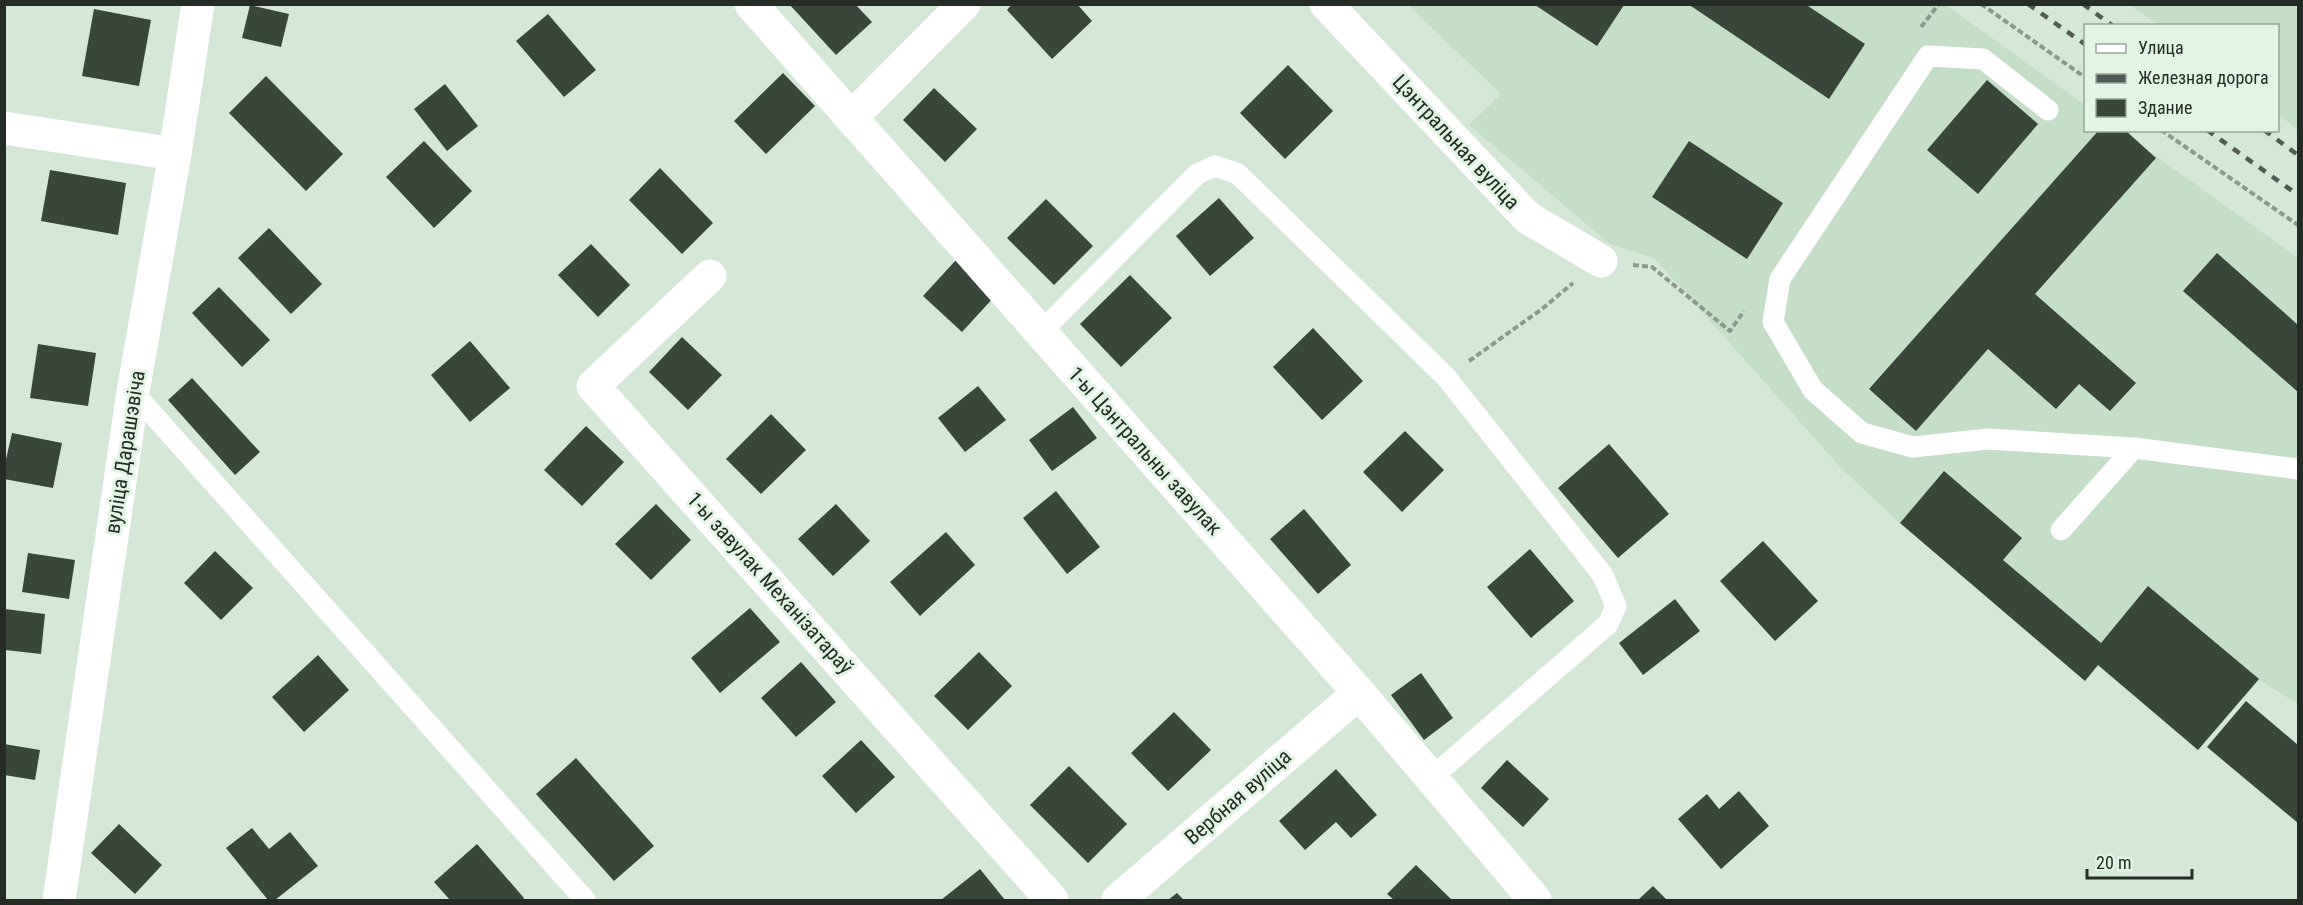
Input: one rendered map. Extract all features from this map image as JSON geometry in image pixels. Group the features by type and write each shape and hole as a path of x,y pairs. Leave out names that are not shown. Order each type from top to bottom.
{"street":[{"name":"вуліца Дарашэвіча","path":"59,900 133,392 175,154 198,4"},
{"name":"1-ы Цэнтральны завулак","path":"751,4 1359,693 1535,900"},
{"path":"851,118 964,4"},
{"name":"Цэнтральная вуліца","path":"1326,4 1528,218 1601,261"},
{"path":"4,128 175,154"},
{"name":"1-ы завулак Механізатараў","path":"710,276 593,386 1052,900"},
{"name":"Вербная вуліца","path":"1118,900 1359,693"}],"lane":[{"path":"2048,110 1983,59 1928,56 1780,279 1773,322 1813,390 1862,433 1913,447 1988,439 2134,448 2298,469"},
{"path":"1040,333 1197,174 1215,166 1238,174 1446,377 1602,574 1616,606 1608,624 1430,779"},
{"path":"133,392 585,900"},
{"path":"2061,530 2134,448"}],"path":[{"path":"1981,4 2084,77"},
{"path":"2164,132 2298,225"},
{"path":"1446,377 1542,309 1601,261 1652,267 1730,332 1750,303"}],"shaded area":[{"path":"1408,5 1946,5 2084,104 2084,132 2122,132 2298,258 2298,704 2259,680 2198,750 2098,666 2085,681 1900,523 1842,469 1654,258 1610,244 1469,125 1501,94"},
{"path":"2130,5 2298,5 2298,130 2279,115 2279,24 2157,24"}],"building":[{"path":"789,4 855,4 872,22 836,55"},
{"path":"1012,4 1077,4 1092,21 1052,59 1007,10"},
{"path":"1688,4 1805,4 1865,44 1829,99"},
{"path":"250,5 289,14 281,47 242,38"},
{"path":"1535,5 1624,5 1597,46"},
{"path":"94,9 151,20 139,86 82,76"},
{"path":"548,14 596,70 564,97 516,41"},
{"path":"1288,65 1333,111 1285,159 1240,113"},
{"path":"783,73 815,106 766,154 734,121"},
{"path":"266,76 343,154 306,191 229,113"},
{"path":"1987,80 2038,124 1978,194 1927,150"},
{"path":"445,84 478,126 447,151 414,109"},
{"path":"934,88 977,129 945,162 903,120"},
{"path":"2097,132 2127,132 2156,158 2035,294 2136,383 2110,411 2079,384 2056,409 1988,349 1916,431 1869,389"},
{"path":"424,141 472,191 434,228 386,177"},
{"path":"1689,141 1783,203 1747,259 1652,197"},
{"path":"660,168 713,223 682,254 629,200"},
{"path":"50,170 126,183 118,235 41,221"},
{"path":"1219,198 1254,238 1210,276 1176,236"},
{"path":"1046,199 1093,246 1054,285 1007,238"},
{"path":"269,228 322,284 291,314 238,258"},
{"path":"591,244 630,285 598,317 558,275"},
{"path":"2217,253 2298,325 2298,392 2183,291"},
{"path":"956,260 995,296 962,332 923,296"},
{"path":"1130,275 1172,318 1121,367 1080,324"},
{"path":"219,287 270,340 242,367 192,313"},
{"path":"1313,328 1363,381 1322,420 1273,367"},
{"path":"682,337 722,375 688,410 649,372"},
{"path":"470,341 510,388 470,422 431,375"},
{"path":"38,344 96,353 88,406 30,398"},
{"path":"192,378 260,452 235,475 168,400"},
{"path":"978,386 1006,420 965,452 938,418"},
{"path":"1073,407 1097,438 1052,471 1029,440"},
{"path":"771,414 806,450 761,494 726,459"},
{"path":"586,426 624,462 582,506 544,470"},
{"path":"1405,431 1444,470 1402,512 1363,472"},
{"path":"12,433 62,443 53,488 4,479 4,468"},
{"path":"1609,444 1669,514 1618,558 1558,488"},
{"path":"1944,471 2022,538 2003,560 2101,643 2148,586 2259,679 2198,750 2098,665 2085,681 1900,523"},
{"path":"1056,491 1100,547 1067,574 1023,518"},
{"path":"656,504 691,540 651,580 615,544"},
{"path":"836,504 870,541 833,576 798,539"},
{"path":"1304,509 1351,565 1318,594 1270,539"},
{"path":"946,532 975,565 920,616 890,582"},
{"path":"1763,541 1818,601 1775,641 1720,581"},
{"path":"1530,549 1574,601 1531,638 1487,587"},
{"path":"215,551 253,588 221,620 184,583"},
{"path":"28,553 75,560 69,599 22,592"},
{"path":"1675,599 1700,631 1643,675 1619,643"},
{"path":"750,608 780,642 720,693 691,658"},
{"path":"5,609 45,614 41,654 5,650"},
{"path":"979,652 1012,686 968,730 934,696"},
{"path":"318,655 349,690 304,732 272,697"},
{"path":"801,662 836,702 796,737 761,698"},
{"path":"1421,673 1453,718 1424,740 1391,695"},
{"path":"2246,701 2298,745 2298,823 2207,747"},
{"path":"1174,712 1211,750 1168,791 1131,753"},
{"path":"861,740 895,777 856,813 822,776"},
{"path":"4,744 40,750 35,780 4,775"},
{"path":"576,758 654,846 614,881 536,794"},
{"path":"1507,760 1549,799 1523,827 1481,788"},
{"path":"1069,766 1127,824 1088,863 1030,805"},
{"path":"1336,769 1377,815 1351,838 1336,822 1305,850 1279,821"},
{"path":"1739,791 1769,826 1721,869 1678,819 1707,794 1719,809"},
{"path":"119,824 162,865 135,894 91,853"},
{"path":"252,828 269,849 290,832 318,866 275,900 268,900 226,848"},
{"path":"477,844 524,898 522,900 450,900 434,882"},
{"path":"1416,865 1452,900 1394,900 1387,894"},
{"path":"980,869 1005,900 941,900"},
{"path":"1653,886 1667,900 1638,900"},
{"path":"1177,893 1184,900 1168,900"}],"railway":[{"path":"2028,4 2084,44"},
{"path":"2083,4 2110,24"},
{"path":"2210,132 2298,195"},
{"path":"2267,132 2298,155"}]}
